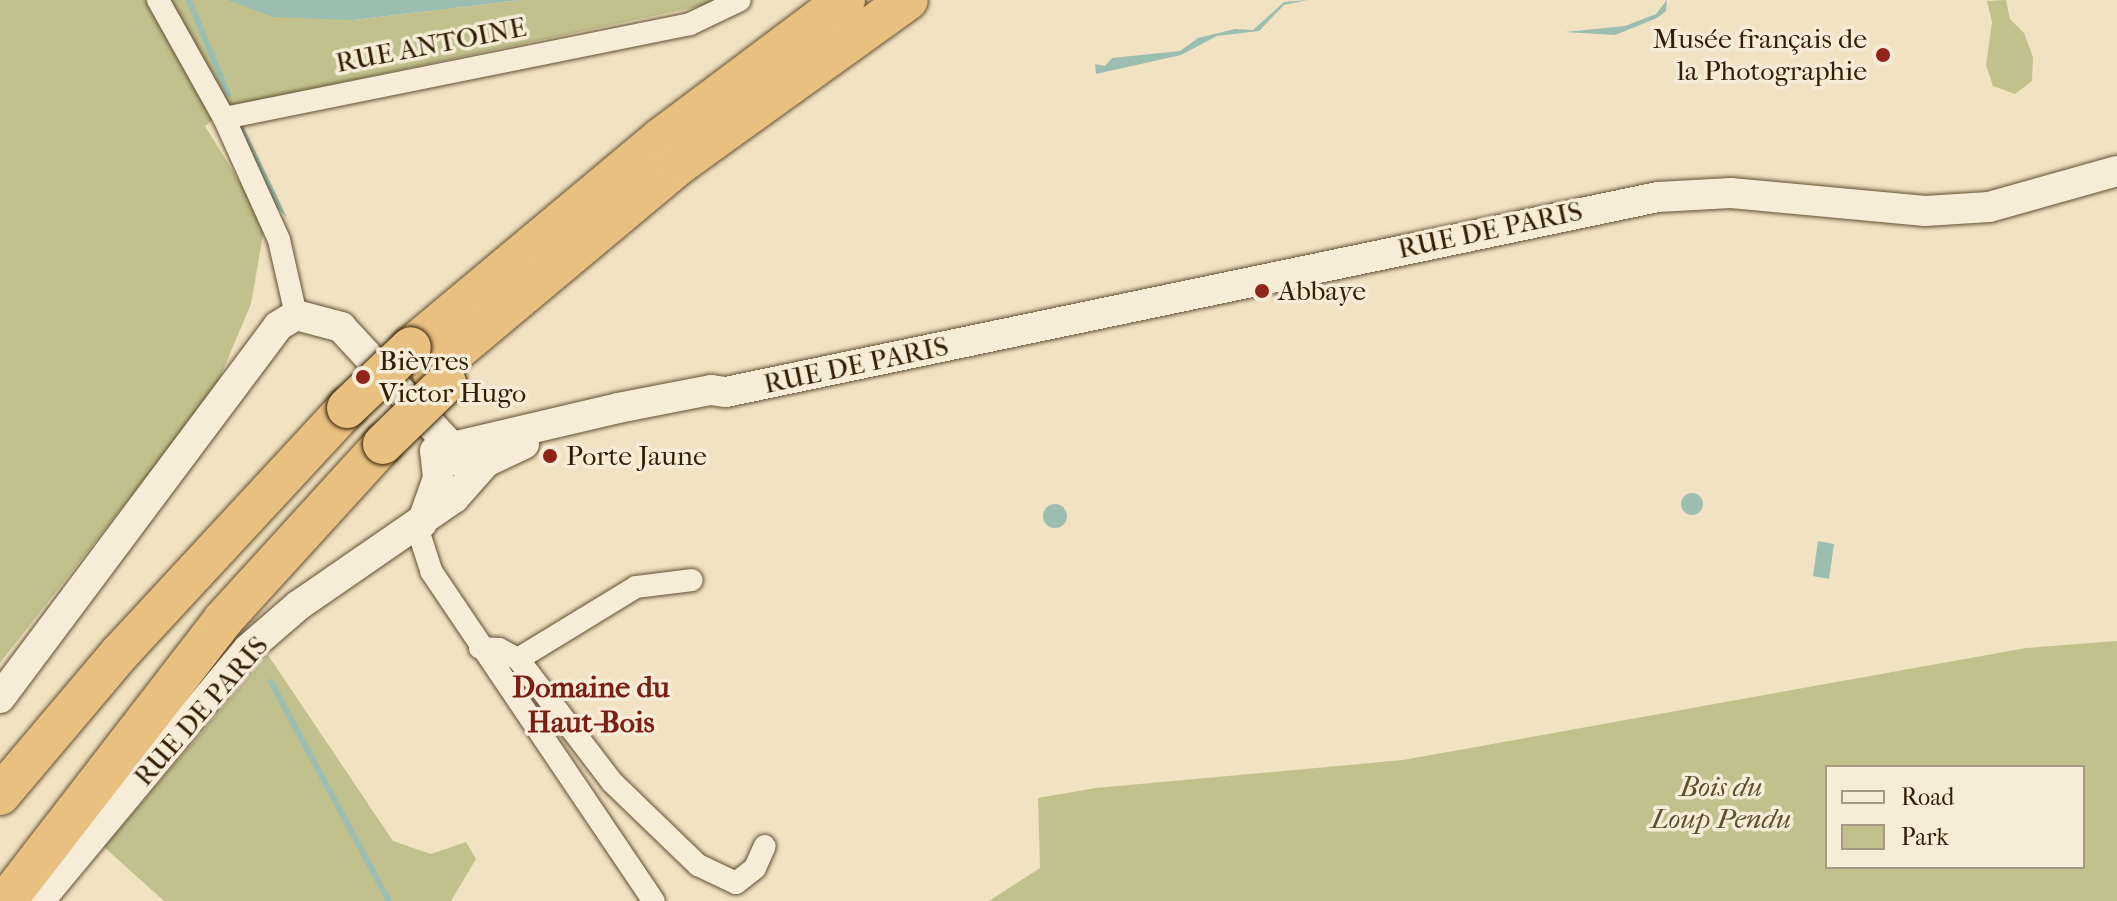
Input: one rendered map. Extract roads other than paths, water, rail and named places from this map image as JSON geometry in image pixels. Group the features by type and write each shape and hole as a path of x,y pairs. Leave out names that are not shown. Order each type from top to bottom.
{"highway":[{"path":"0,795 120,653 367,428 661,138 845,0"},
{"path":"430,367 681,163 908,0"},
{"path":"0,872 166,654 264,540 367,428"},
{"path":"6,901 367,428"},
{"path":"0,810 52,737"}],"street":[{"path":"158,0 224,118 279,240 296,315"},
{"name":"RUE ANTOINE","path":"224,118 690,24 740,0"},
{"name":"RUE DE PARIS","path":"446,465 711,390 726,392 1658,197 1743,194 1925,211 1989,207 2117,171"},
{"path":"0,698 278,326 296,315 334,320 446,465 419,533 431,571 480,648 654,901"},
{"name":"RUE DE PARIS","path":"446,465 486,462 530,442 713,402 726,392"},
{"name":"RUE DE PARIS","path":"39,901 248,649 299,605 422,523"},
{"path":"518,659 636,587 692,580"},
{"path":"480,648 499,649 518,659 612,782 698,865 736,883 755,868 765,846"}],"waterway":[{"path":"189,0 228,94"},
{"path":"271,682 389,901"}],"place":[{"name":"Musée français de la Photographie","path":"1883,55"},
{"name":"Abbaye","path":"1262,291"},
{"name":"Bièvres Victor Hugo","path":"363,377"},
{"name":"Porte Jaune","path":"550,456"}],"district":[{"name":"Domaine du Haut-Bois","path":"591,705"}],"park label":[{"name":"Bois du Loup Pendu","path":"1721,803"}]}
